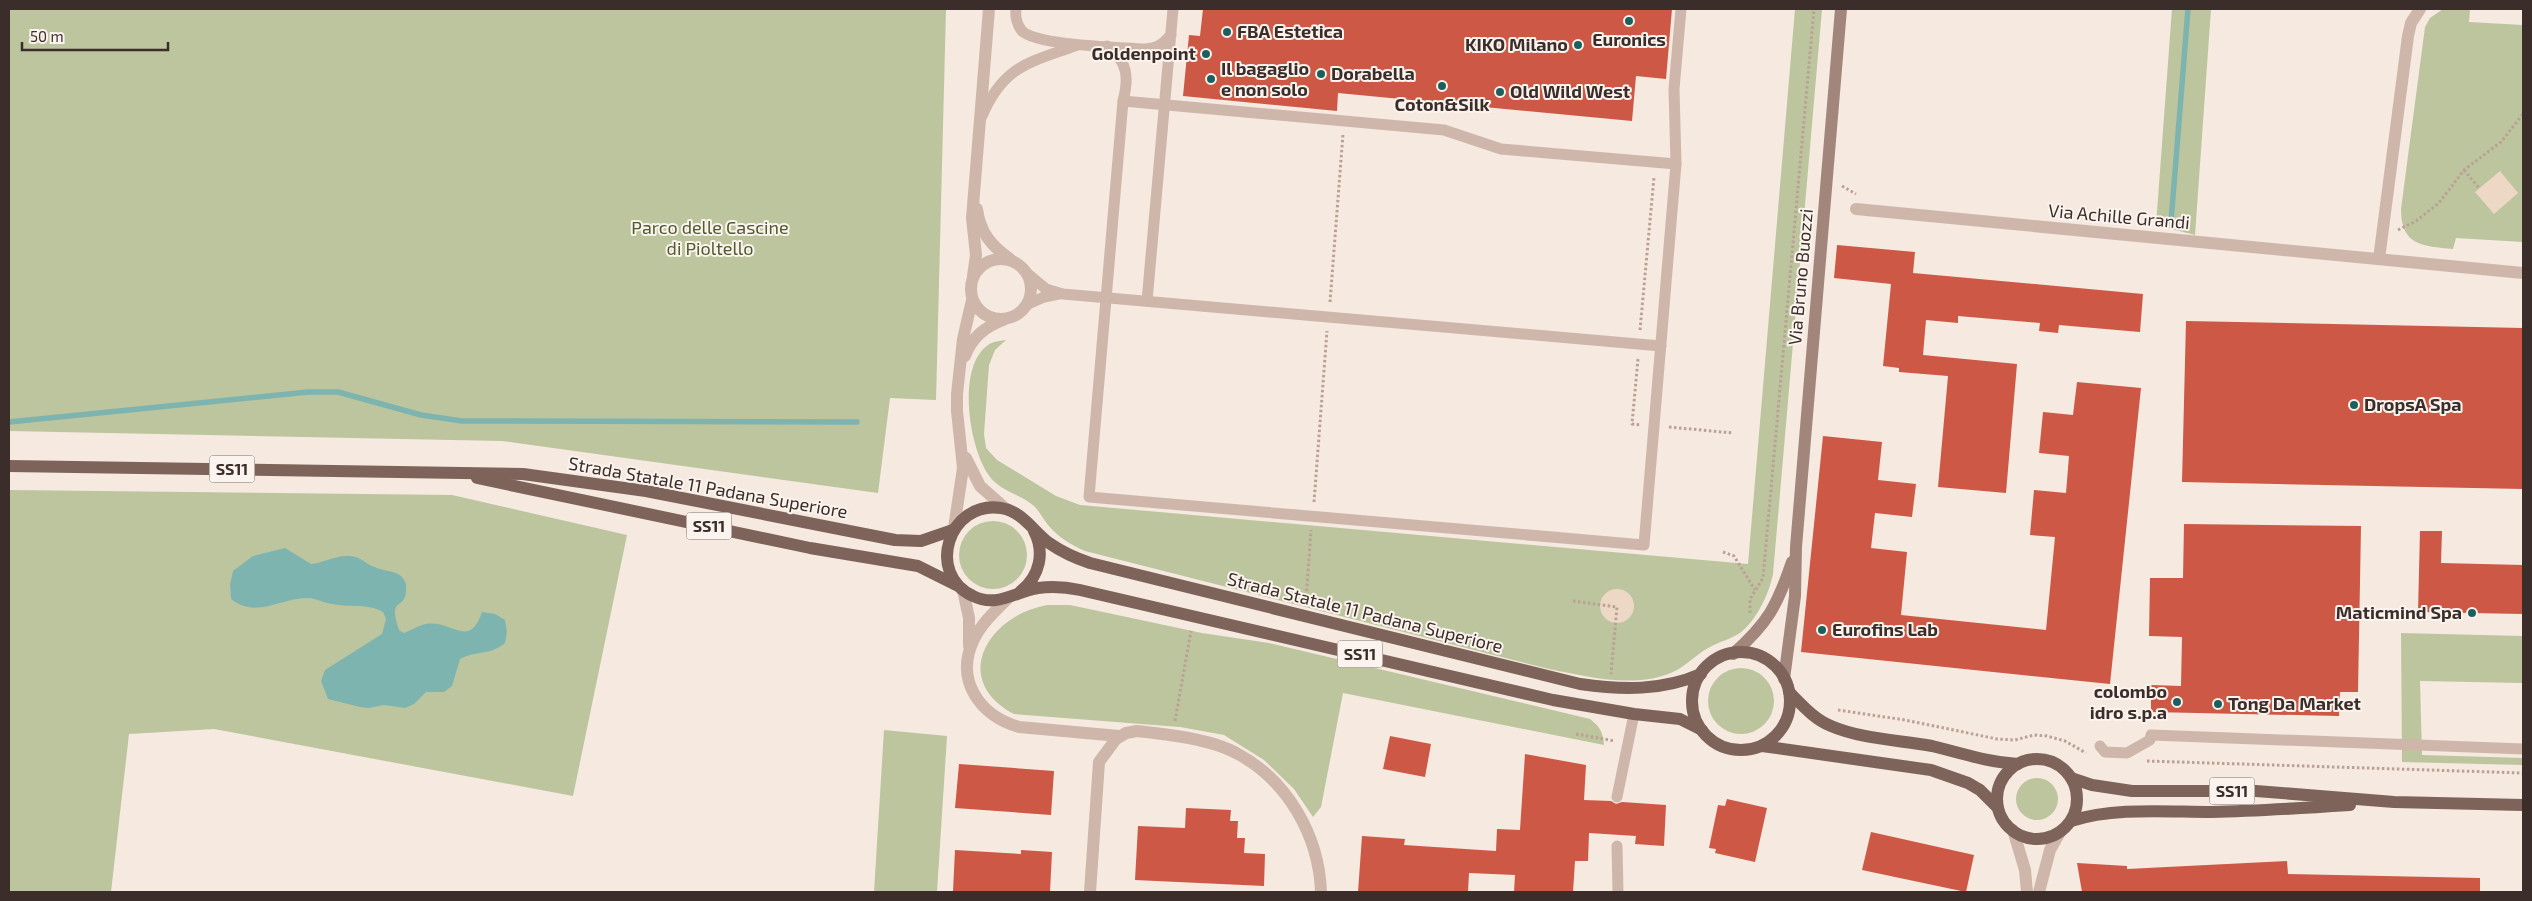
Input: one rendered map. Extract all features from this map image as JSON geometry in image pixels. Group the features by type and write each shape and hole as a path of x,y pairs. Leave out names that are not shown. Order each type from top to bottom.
{"main road":[{"name":"Via Bruno Buozzi","path":"1784,679 1794,596 1796,547 1841,9"},
{"name":"Strada Statale 11 Padana Superiore","path":"9,466 517,474 607,485 895,540 921,541 954,529 962,518 976,511 991,508 1006,509 1020,516 1061,550 1086,561 1305,617 1571,681 1610,688 1670,686 1701,674 1711,663 1733,654 1748,653 1763,658 1775,667 1784,679 1789,692 1789,710 1782,728 1762,746"},
{"name":"Strada Statale 11 Padana Superiore","path":"455,473 810,548 918,566 936,573 987,600 1013,596 1038,588 1062,587 1553,700 1634,714 1680,719 1702,730 1713,740 1726,747 1740,750 1762,746 1932,770 1968,783 1980,790 1998,808 2004,820 2013,830"},
{"path":"1013,596 1034,578 1039,564 1038,541 1031,527"},
{"path":"954,529 947,545 946,560 951,575 962,588"},
{"name":"Via Bruno Buozzi","path":"1733,654 1760,630 1774,607 1782,593 1796,547"},
{"path":"1701,674 1696,685 1693,702 1696,720 1702,730"},
{"name":"Strada Statale 11 Padana Superiore","path":"1789,692 1815,717 1830,726 1849,732 1933,747 1978,760 2018,764 2037,759 2051,761 2072,778 2092,785 2132,791 2256,791 2394,802 2523,805"},
{"path":"1998,808 1997,798 2003,778 2018,764"},
{"path":"2013,830 2023,836 2039,839 2060,832 2071,821 2077,800 2072,778"},
{"name":"Strada Statale 11 Padana Superiore","path":"2071,821 2086,816 2128,813 2256,812 2394,802"}],"street":[{"path":"954,529 962,477 961,444 957,412 959,378 972,300 970,292 976,254 972,229 989,9"},
{"path":"2379,259 2408,36 2411,23 2420,9"},
{"path":"959,378 972,342 985,328 1022,312 1032,294 1028,274 1012,260 996,250 983,231 978,218 975,189"},
{"name":"Via Achille Grandi","path":"1856,209 2523,273"},
{"path":"973,276 978,269 994,259 1012,260"},
{"path":"972,300 985,315 1004,320"},
{"path":"961,444 975,480 985,492 1006,509"},
{"path":"962,588 970,625 967,670 972,692 979,704 1004,723 1019,727 1119,736 1137,731 1211,744 1230,750 1253,763 1272,778 1287,796 1312,841 1318,861 1321,892"},
{"path":"969,651 981,628 1013,596"},
{"path":"1090,892 1098,766 1107,749 1119,736"},
{"path":"2013,830 2025,870 2027,892"},
{"path":"2039,892 2050,850 2060,832"}],"lane":[{"path":"1016,9 1017,22 1022,30 1031,37 1043,40 1155,49 1164,44 1171,35"},
{"path":"1147,301 1173,9"},
{"path":"1107,46 1125,65 1128,80 1123,101 1089,497 1644,545 1676,164 1674,89 1681,9"},
{"path":"981,120 994,90 1010,73 1023,65 1081,44"},
{"path":"1123,101 1444,130 1500,149 1676,164"},
{"path":"1028,274 1046,289 1063,294 1661,346"},
{"path":"1028,304 1044,297 1063,294"},
{"path":"1618,797 1634,714"},
{"path":"2100,746 2105,752 2127,753 2150,740 2151,735 2523,749"},
{"path":"1617,846 1618,892"}],"path":[{"path":"1753,617 1748,607 1755,590 1763,578 1814,9"},
{"path":"2382,238 2428,213 2439,204 2464,170 2501,142 2523,114"},
{"path":"1305,617 1344,121"},
{"path":"2464,170 2479,188"},
{"path":"1640,337 1654,176"},
{"path":"1638,357 1632,424 1733,433"},
{"path":"1723,552 1734,556 1755,590"},
{"path":"1573,601 1617,607 1611,676"},
{"path":"1172,737 1194,616"},
{"path":"1576,734 1629,744"}],"green space":[{"name":"Parco delle Cascine di Pioltello","path":"9,9 946,9 936,400 890,398 878,493 502,441 9,431"},
{"path":"1795,9 1822,9 1773,574 1761,606 1746,628 1737,635 1707,648 1677,670 1662,676 1630,681 1597,678 1549,669 1085,551 1056,533 1034,506 1006,490 990,477 976,448 969,409 969,389 972,371 978,356 988,345 1006,340 995,350 989,365 984,434 986,448 997,460 1056,496 1080,505 1748,564"},
{"path":"2172,9 2211,9 2195,235 2156,225"},
{"path":"2443,9 2470,9 2469,22 2523,25 2523,242 2456,238 2453,249 2432,247 2416,242 2405,230 2401,209 2425,27 2430,18"},
{"path":"9,490 452,495 627,535 573,796 214,729 129,734 111,892 9,892"},
{"path":"1000,521 1012,527 1021,536 1027,548 1025,568 1017,579 1000,589 986,589 969,579 961,568 959,548 969,531 980,523"},
{"path":"1047,605 1070,605 1202,633 1269,643 1590,719 1600,730 1604,745 1343,693 1321,807 1313,817 1294,789 1264,760 1224,735 1180,727 1014,714 995,700 984,684 980,667 984,651 993,635 1008,622 1026,611"},
{"path":"2401,633 2523,636 2523,683 2420,681 2422,755 2523,758 2523,765 2402,762"},
{"path":"1741,668 1754,671 1764,678 1771,688 1774,701 1771,714 1764,724 1754,731 1741,734 1728,731 1718,724 1711,714 1708,701 1711,688 1718,678 1728,671"},
{"path":"884,730 947,736 937,892 874,892"},
{"path":"2041,778 2049,781 2055,787 2058,799 2055,811 2049,817 2033,820 2025,817 2019,811 2016,795 2019,787 2025,781"}],"shaded area":[{"path":"2500,171 2518,193 2494,214 2475,192"},
{"path":"1617,589 1629,594 1634,606 1629,618 1617,623 1605,618 1600,606 1605,594"}],"water":[{"path":"285,548 311,564 343,556 352,556 376,568 401,576 406,584 405,596 395,612 399,630 404,633 426,624 436,624 459,631 466,631 472,629 482,612 495,614 505,620 507,632 505,643 494,650 460,659 452,686 444,692 426,692 414,704 405,708 384,705 369,708 360,707 328,699 321,681 325,670 382,634 386,619 383,612 377,609 339,605 310,598 259,607 240,605 231,599 230,585 233,571 253,556"}],"building":[{"path":"1203,9 1672,9 1666,79 1636,76 1632,121 1338,93 1337,111 1183,96 1189,35 1200,36"},
{"path":"1837,245 1915,252 1913,273 2143,294 2140,332 2059,325 2058,333 2039,331 2040,323 1958,316 1958,323 1926,320 1923,355 2017,364 2006,493 1938,487 1948,376 1899,372 1899,368 1883,366 1891,284 1834,278"},
{"name":"DropsA Spa","path":"2186,321 2523,328 2523,489 2182,482"},
{"path":"2077,382 2141,388 2110,684 1801,652 1823,436 1882,442 1878,480 1916,484 1912,517 1875,513 1871,548 1907,552 1901,615 2046,630 2055,537 2030,535 2034,490 2066,493 2069,456 2039,453 2043,412 2073,415"},
{"path":"2184,524 2361,526 2358,692 2340,692 2339,716 2151,712 2151,685 2181,686 2182,637 2149,636 2150,578 2183,578"},
{"path":"2420,531 2442,531 2441,563 2523,565 2523,614 2418,612"},
{"path":"1390,736 1431,744 1425,777 1383,769"},
{"path":"1525,754 1586,765 1584,800 1611,801 1616,804 1622,802 1666,805 1664,846 1635,844 1636,836 1589,833 1588,861 1575,861 1573,892 1514,892 1515,875 1469,873 1468,892 1358,892 1362,836 1405,839 1404,845 1496,851 1497,829 1520,830"},
{"path":"959,764 1054,771 1051,815 955,808"},
{"path":"1727,799 1767,808 1755,862 1715,853 1716,849 1709,848 1718,805 1725,806"},
{"path":"1186,808 1231,810 1230,821 1238,821 1237,838 1245,838 1244,853 1265,854 1264,886 1135,880 1138,826 1185,828"},
{"path":"1871,832 1974,855 1966,892 1862,870"},
{"path":"955,850 1021,854 1021,850 1052,852 1050,892 953,891"},
{"path":"2287,861 2288,874 2480,878 2480,892 2082,892 2077,863 2127,866 2127,869"}],"waterway":[{"path":"2171,222 2188,9"},
{"path":"9,422 308,392 338,392 421,415 462,421 857,422"}],"place":[{"name":"Euronics","path":"1629,21"},
{"name":"FBA Estetica","path":"1227,32"},
{"name":"KIKO Milano","path":"1578,45"},
{"name":"Goldenpoint","path":"1206,54"},
{"name":"Dorabella","path":"1321,74"},
{"name":"Il bagaglio e non solo","path":"1211,79"},
{"name":"Coton&Silk","path":"1442,86"},
{"name":"Old Wild West","path":"1500,92"},
{"name":"DropsA Spa","path":"2354,405"},
{"name":"Maticmind Spa","path":"2472,613"},
{"name":"Eurofins Lab","path":"1822,630"},
{"name":"colombo idro s.p.a","path":"2177,702"},
{"name":"Tong Da Market","path":"2218,704"}]}
